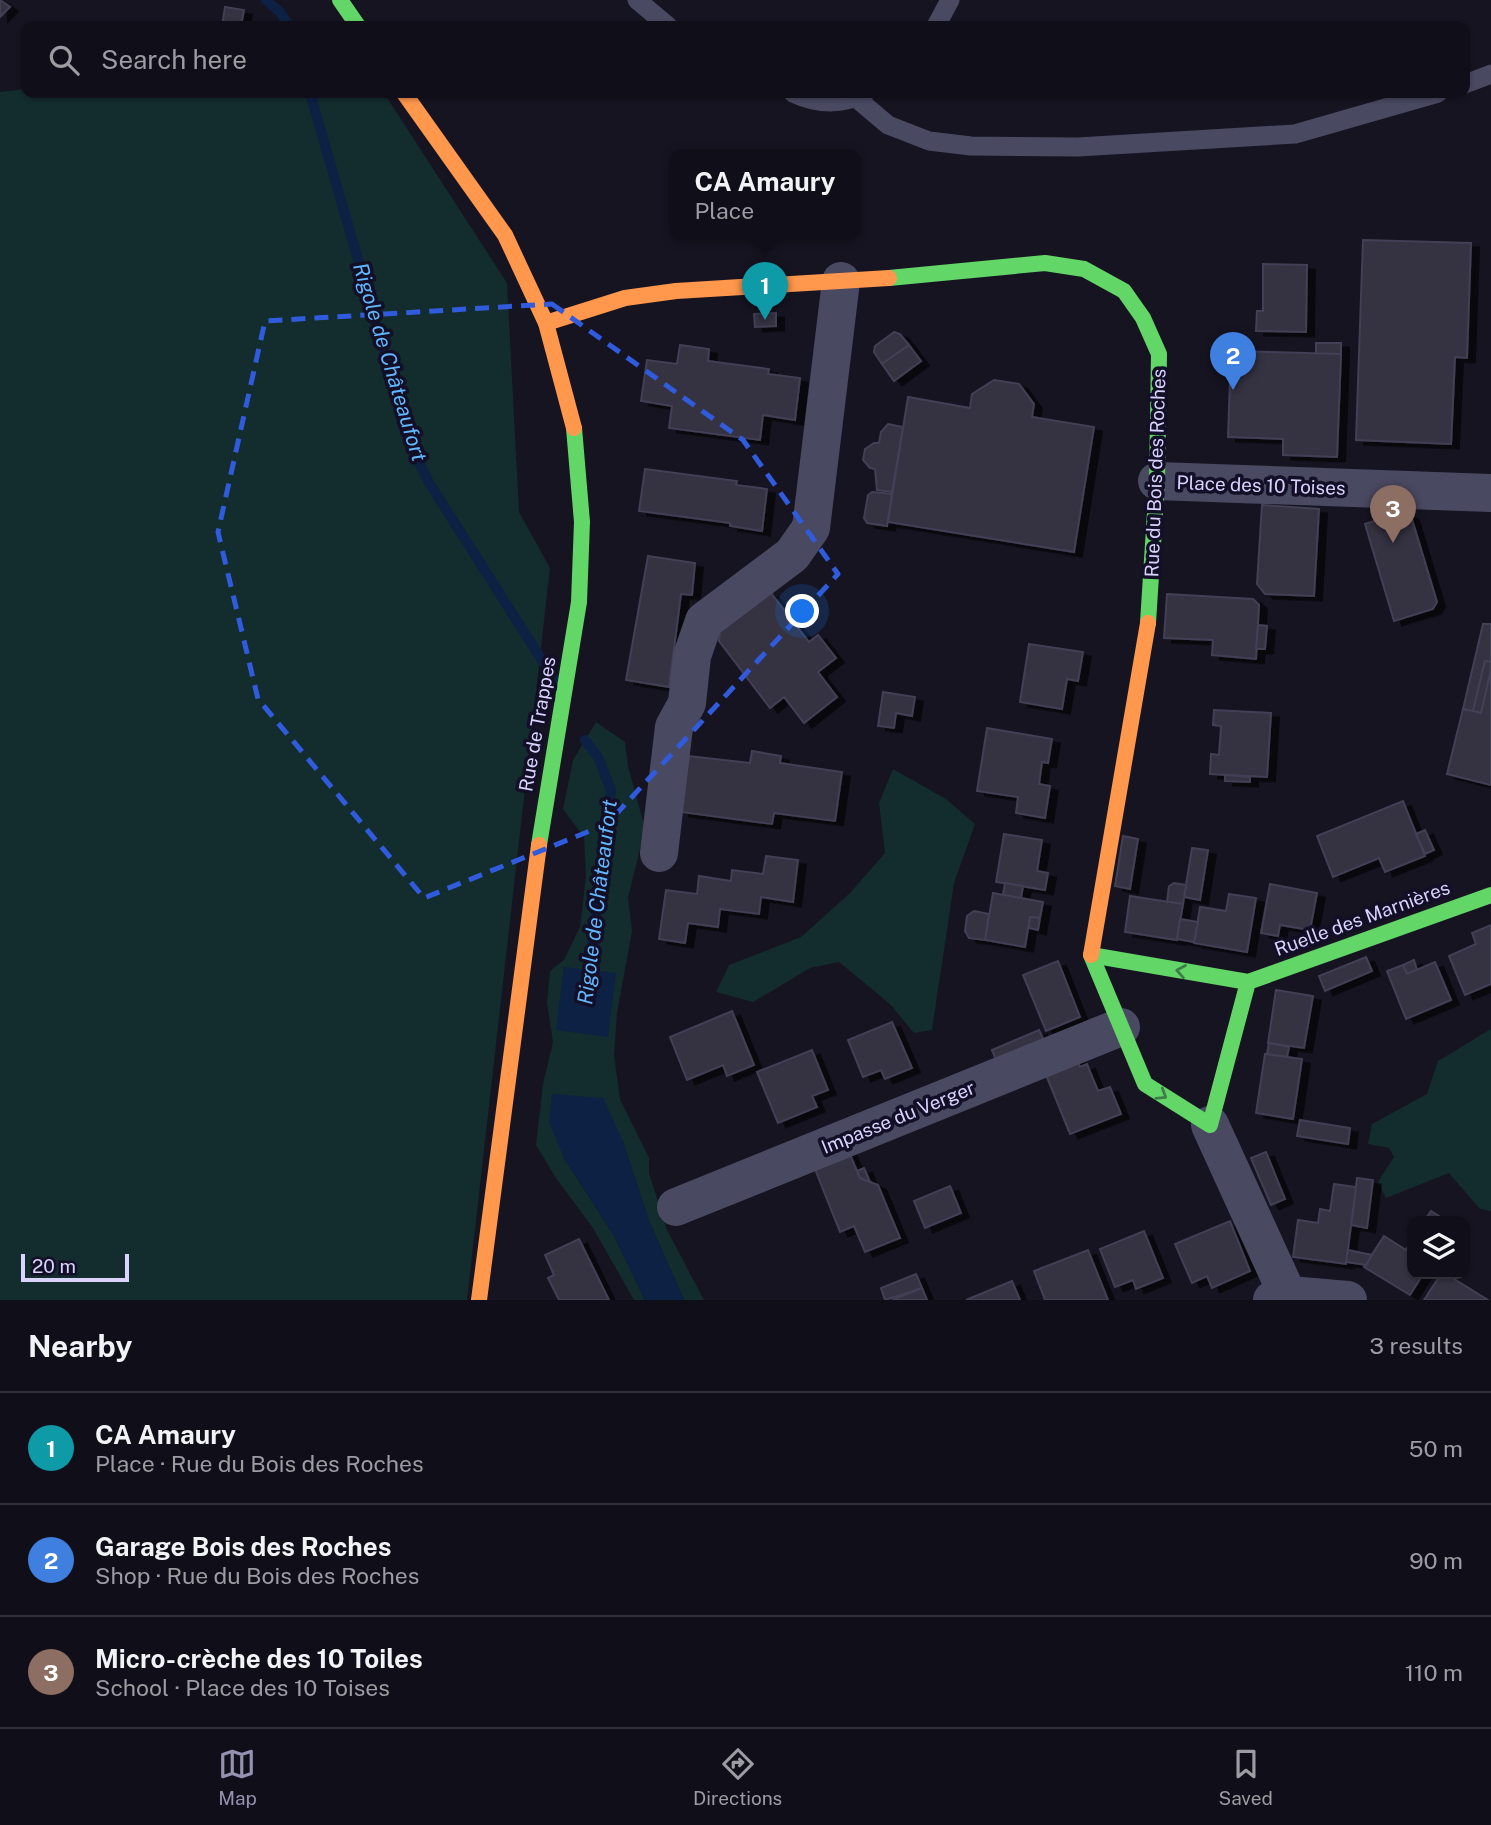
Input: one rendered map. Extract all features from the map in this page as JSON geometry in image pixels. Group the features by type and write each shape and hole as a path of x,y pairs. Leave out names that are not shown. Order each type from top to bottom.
{"street":[{"path":"340,0 355,21"},
{"name":"Rue de Trappes","path":"408,98 505,235 546,323 575,432 582,522 579,601 543,813 479,1300"},
{"name":"Rue du Bois des Roches","path":"546,323 625,298 676,291 841,281 1045,263 1084,269 1124,291 1143,318 1159,354 1157,481 1147,639 1091,955"},
{"path":"659,853 674,727 687,703 692,656 704,621 792,555 811,528 841,281"},
{"name":"Place des 10 Toises","path":"1157,481 1491,493"},
{"name":"Ruelle des Marnières","path":"1248,982 1491,895"},
{"path":"1091,955 1248,982 1210,1125"},
{"path":"1091,955 1145,1084 1210,1125 1283,1299 1338,1297 1348,1300"},
{"name":"Impasse du Verger","path":"676,1207 1121,1027"}],"lane":[{"path":"637,0 662,21"},
{"path":"939,21 950,0"},
{"path":"1470,82 1491,74"},
{"path":"804,98 814,103 843,98"},
{"path":"864,98 888,125 929,141 971,146 1078,147 1295,134 1421,98"}],"highlighted area":[{"path":"552,304 743,440 838,574 607,824 424,898 258,699 218,532 265,321"}],"green space":[{"path":"21,90 21,98 387,98 507,283 519,512 550,568 467,1300 0,1300 0,92"},
{"path":"596,722 625,742 628,766 645,828 628,898 632,931 617,1013 614,1055 620,1099 649,1158 649,1173 667,1230 704,1300 684,1300 649,1221 622,1139 564,1158 614,1236 645,1300 634,1300 593,1228 556,1178 536,1145 543,1084 553,1042 547,1003 550,971 564,960 580,927 586,876 584,837 563,809 573,760"},
{"path":"893,769 946,799 975,824 954,883 932,1030 914,1033 890,1004 839,962 810,968 753,1002 716,992 729,965 801,937 850,893 885,853 879,803"},
{"path":"1491,1029 1491,1211 1480,1209 1449,1173 1386,1198 1378,1182 1394,1157 1389,1148 1368,1144 1372,1124 1427,1094 1438,1061"}],"water":[{"path":"564,967 616,973 608,1037 556,1030"},
{"path":"552,1094 603,1098 622,1139 649,1221 684,1300 645,1300 614,1236 564,1158 549,1122"}],"building":[{"path":"0,0 10,7 0,17"},
{"path":"225,7 244,10 242,21 223,21"},
{"path":"1363,240 1471,243 1467,358 1455,357 1451,444 1356,440"},
{"path":"1263,264 1307,265 1306,332 1256,331 1257,311 1263,311"},
{"path":"776,313 776,326 755,327 754,314"},
{"path":"894,332 900,334 909,345 882,364 874,352 875,346"},
{"path":"1316,343 1341,343 1341,354 1316,354"},
{"path":"680,345 709,349 708,361 769,369 768,374 800,378 795,420 763,415 760,440 669,428 672,406 641,401 647,360 677,364"},
{"path":"909,345 921,361 894,381 882,364"},
{"path":"1231,351 1341,354 1337,457 1283,455 1283,439 1228,437"},
{"path":"994,380 1019,384 1034,404 1032,417 1094,427 1074,552 888,522 908,397 970,408 972,394"},
{"path":"888,424 903,427 892,492 877,490 875,469 870,468 863,460 865,449 879,443 881,432"},
{"path":"645,469 737,481 736,485 767,489 762,531 730,526 730,523 639,511"},
{"path":"872,492 892,494 887,526 867,523 864,518 868,495"},
{"path":"1262,505 1319,509 1314,596 1265,594 1257,584"},
{"path":"1404,512 1411,516 1437,602 1433,609 1394,621 1365,524"},
{"path":"648,556 695,563 692,595 681,594 669,687 626,680"},
{"path":"771,593 809,642 818,635 836,658 818,672 837,697 804,723 784,697 770,708 719,641 720,632"},
{"path":"1167,594 1253,599 1259,605 1256,659 1212,655 1213,640 1164,638"},
{"path":"1483,624 1491,624 1491,662 1485,661 1473,711 1463,709"},
{"path":"1258,625 1267,626 1265,649 1256,649"},
{"path":"1029,644 1083,652 1078,681 1067,679 1062,709 1020,702"},
{"path":"1485,661 1491,662 1491,670 1481,713 1473,711"},
{"path":"1491,670 1491,785 1447,774 1463,709 1481,713"},
{"path":"883,692 915,697 912,716 896,713 894,728 878,726"},
{"path":"1214,710 1271,713 1267,777 1210,774 1211,754 1219,755 1221,726 1213,725"},
{"path":"987,728 1052,739 1048,763 1042,762 1039,784 1050,786 1045,818 1016,813 1018,797 977,791"},
{"path":"752,751 781,756 780,763 842,772 835,821 774,813 772,824 681,812 689,756 750,763"},
{"path":"1225,775 1250,777 1250,782 1225,781"},
{"path":"1403,801 1425,856 1385,872 1379,858 1333,877 1317,836"},
{"path":"1425,830 1434,850 1425,854 1416,834"},
{"path":"1004,834 1042,840 1037,871 1048,873 1045,890 996,882"},
{"path":"1123,836 1138,839 1130,889 1115,886"},
{"path":"1192,848 1208,850 1200,900 1184,897"},
{"path":"766,856 798,860 793,902 761,897 759,914 720,909 718,927 688,923 685,943 659,939 666,890 697,894 699,876 731,881 732,870 763,874"},
{"path":"1005,883 1023,886 1021,898 1003,895"},
{"path":"1174,883 1186,885 1183,904 1167,902 1169,886"},
{"path":"1270,884 1317,893 1310,930 1280,925 1278,936 1261,933"},
{"path":"993,893 1043,902 1040,918 1030,917 1025,947 985,940"},
{"path":"1229,894 1256,898 1247,952 1194,943 1200,907 1226,911"},
{"path":"1130,896 1183,904 1177,940 1125,932"},
{"path":"974,911 989,914 985,940 969,938 965,931 967,916"},
{"path":"1030,917 1040,918 1038,930 1029,928"},
{"path":"1180,919 1198,922 1194,942 1177,939"},
{"path":"1491,925 1491,984 1465,995 1449,956 1476,944 1472,933"},
{"path":"1366,957 1372,971 1325,991 1319,976"},
{"path":"1414,960 1417,970 1407,974 1403,965"},
{"path":"1058,961 1080,1017 1046,1031 1023,975"},
{"path":"1435,962 1451,1000 1406,1019 1387,971 1403,965 1407,974"},
{"path":"1276,990 1313,996 1304,1048 1268,1043"},
{"path":"732,1011 754,1065 727,1076 723,1065 687,1080 670,1037"},
{"path":"892,1022 912,1068 885,1079 881,1070 863,1077 848,1040"},
{"path":"1039,1030 1046,1045 998,1065 992,1050"},
{"path":"1269,1043 1289,1047 1287,1057 1267,1054"},
{"path":"812,1050 828,1090 812,1096 817,1107 778,1123 757,1072"},
{"path":"1265,1054 1302,1059 1293,1119 1256,1113"},
{"path":"1076,1057 1080,1067 1087,1064 1098,1091 1110,1087 1121,1114 1070,1134 1044,1070"},
{"path":"1300,1120 1350,1128 1348,1144 1297,1136"},
{"path":"848,1150 860,1178 878,1185 900,1238 865,1252 854,1226 840,1232 813,1164"},
{"path":"1266,1152 1285,1199 1271,1205 1251,1158"},
{"path":"864,1168 870,1182 860,1178 857,1171"},
{"path":"1357,1178 1373,1180 1367,1228 1351,1225"},
{"path":"1334,1184 1356,1187 1346,1264 1293,1257 1298,1220 1318,1223 1320,1209 1330,1211"},
{"path":"950,1186 961,1213 925,1228 914,1201"},
{"path":"1230,1221 1250,1271 1212,1288 1207,1276 1192,1283 1175,1244"},
{"path":"1144,1231 1163,1278 1136,1289 1133,1280 1115,1287 1100,1249"},
{"path":"1384,1236 1407,1248 1407,1279 1420,1279 1410,1295 1364,1267"},
{"path":"579,1239 609,1300 559,1300 548,1278 554,1275 545,1255"},
{"path":"1088,1250 1108,1300 1045,1300 1034,1271"},
{"path":"1348,1250 1372,1255 1366,1265 1346,1262"},
{"path":"916,1274 922,1288 885,1300 881,1288"},
{"path":"1438,1279 1454,1279 1488,1300 1424,1300"},
{"path":"1012,1281 1020,1300 966,1300"},
{"path":"922,1288 927,1300 892,1300"}],"waterway":[{"name":"Rigole de Châteaufort","path":"266,0 286,21"},
{"name":"Rigole de Châteaufort","path":"311,98 412,447 428,481 554,679"},
{"name":"Rigole de Châteaufort","path":"585,740 598,757 611,790 587,984"}],"traffic: fast":[{"path":"340,0 355,21"},
{"path":"889,278 1045,263 1084,269 1124,291 1143,318 1159,354 1157,481 1148,623"},
{"path":"539,845 579,602 582,522 574,428"},
{"path":"1248,982 1210,1125 1145,1084 1091,955 1248,982 1491,895"}],"traffic: slow":[{"path":"408,98 505,235 546,323 574,428"},
{"path":"546,323 625,298 676,291 889,278"},
{"path":"1091,955 1148,623"},
{"path":"479,1300 539,845"}],"place":[{"name":"CA Amaury","path":"765,320"},
{"name":"Garage Bois des Roches","path":"1233,390"},
{"name":"Micro-crèche des 10 Toiles","path":"1393,543"}]}
